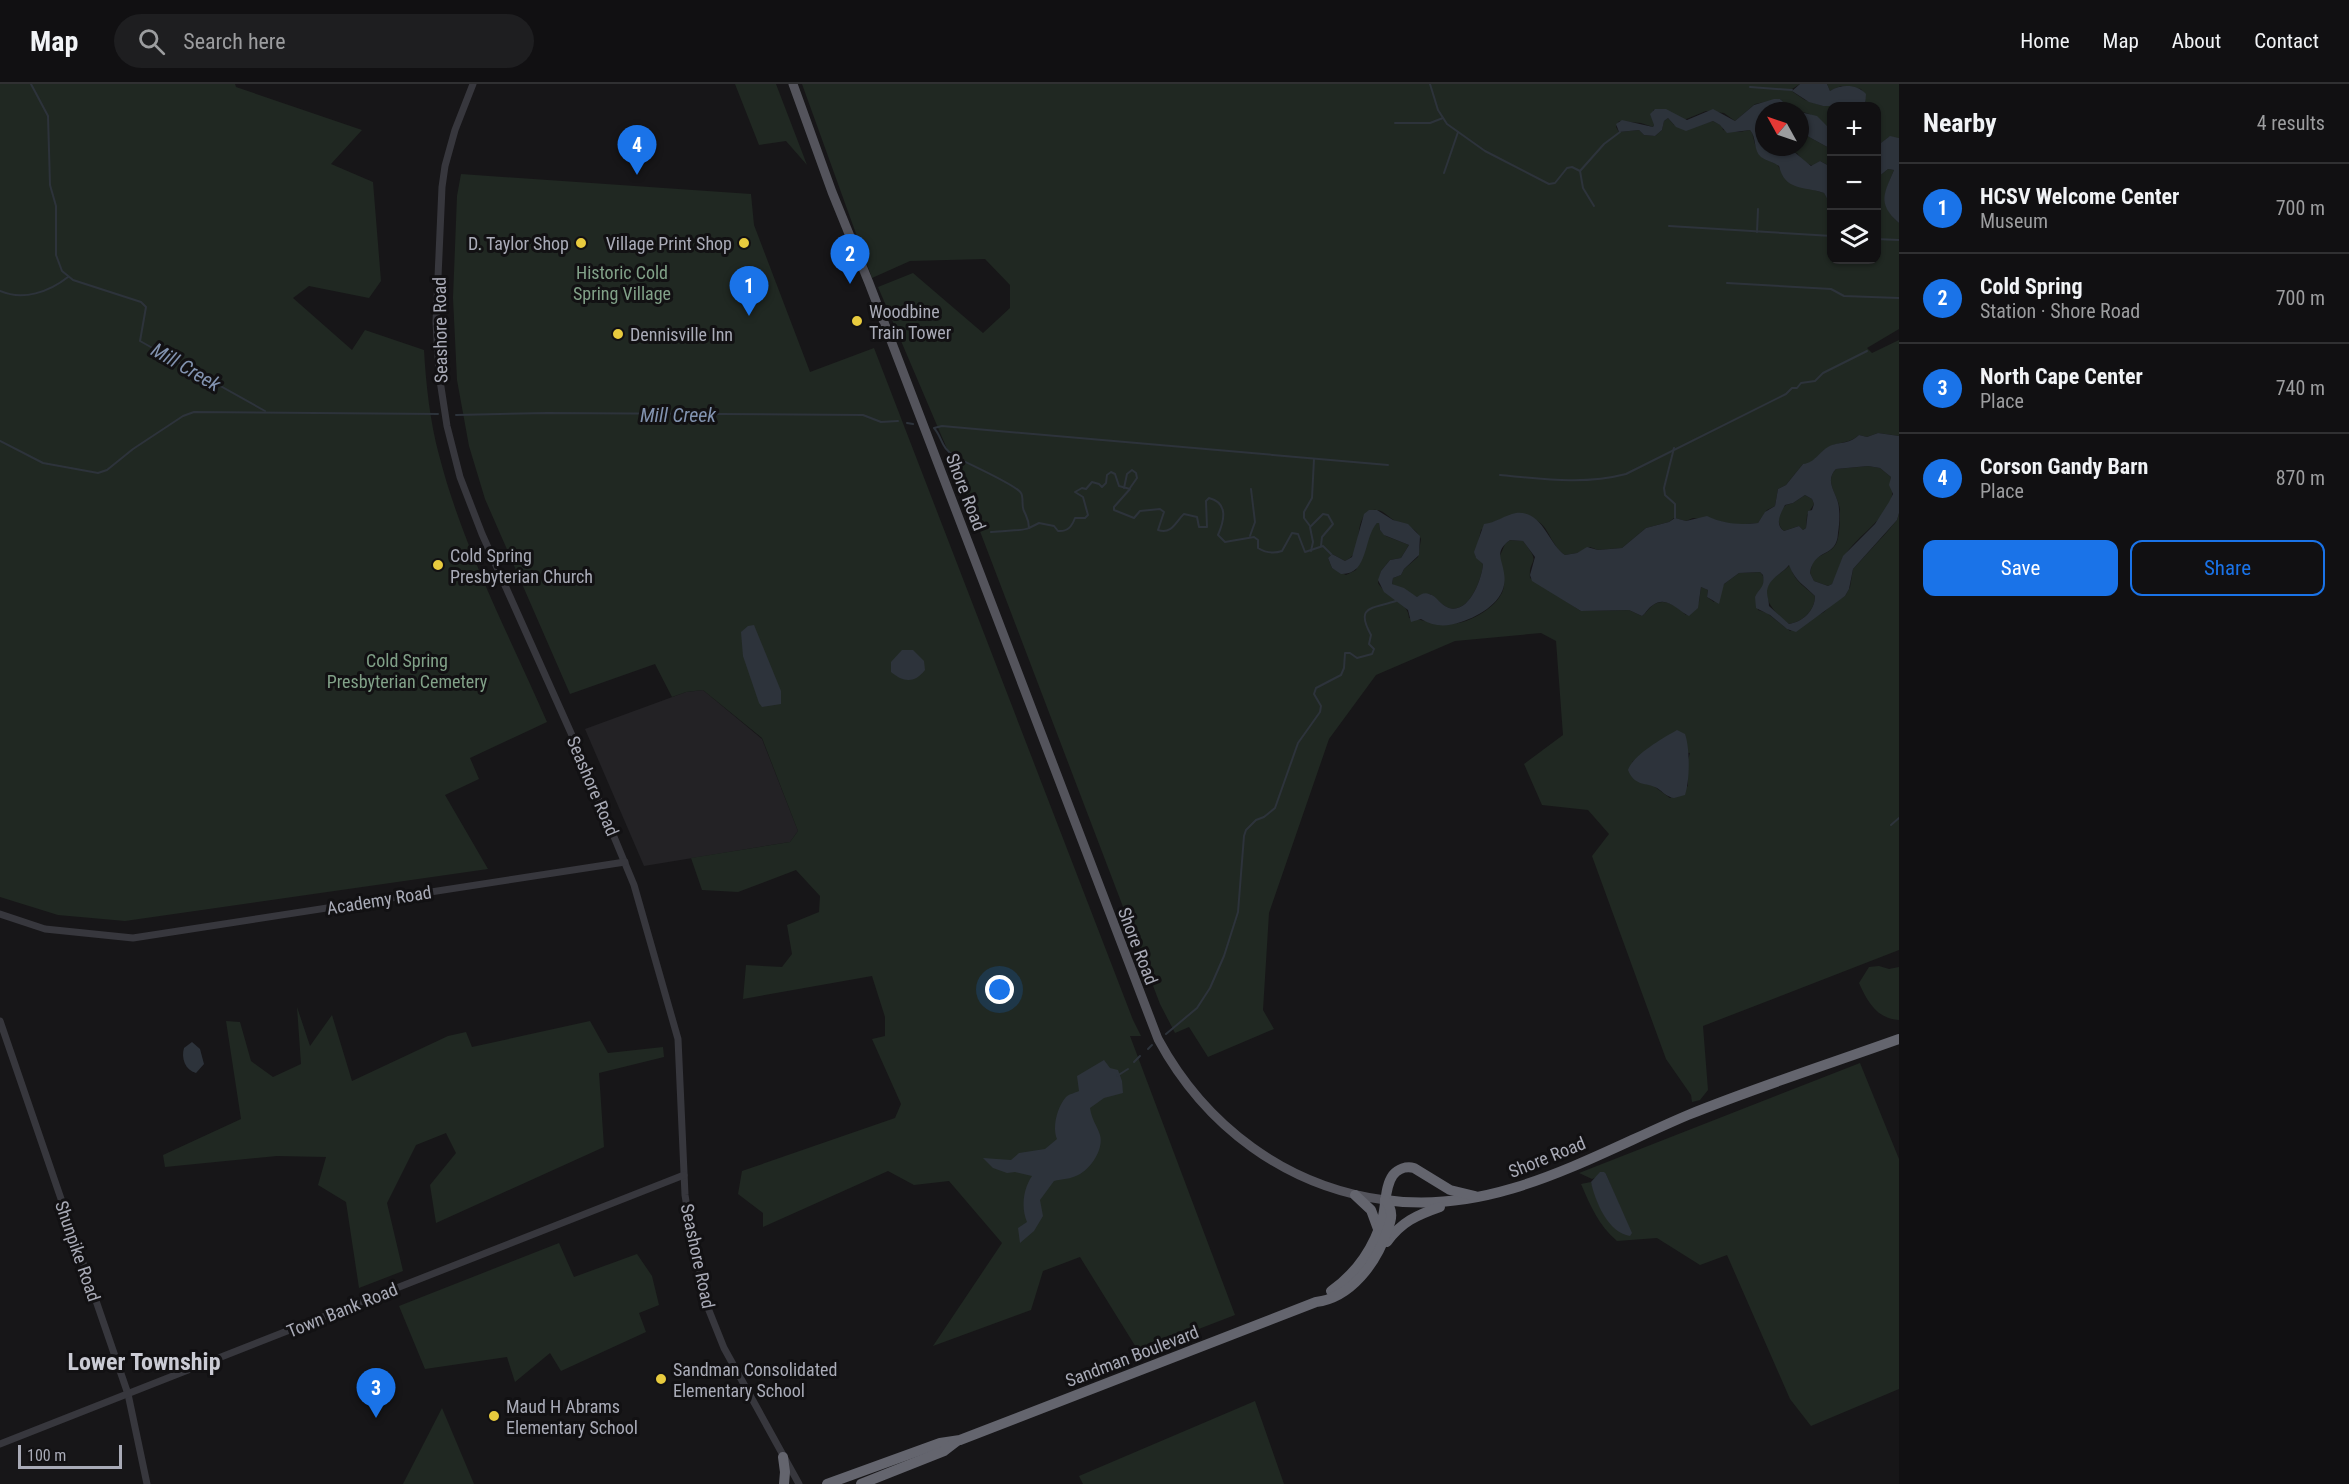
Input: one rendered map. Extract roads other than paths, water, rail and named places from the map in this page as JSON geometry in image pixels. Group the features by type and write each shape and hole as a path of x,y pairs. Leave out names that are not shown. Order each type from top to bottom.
{"highway":[{"name":"Shore Road","path":"1385,1200 1421,1203 1452,1202 1481,1198 1524,1186 1698,1111 1899,1039"},
{"path":"1385,1200 1391,1177 1399,1170 1409,1167 1450,1190 1481,1198"},
{"path":"1355,1196 1371,1210 1378,1230"},
{"name":"Sandman Boulevard","path":"827,1484 940,1443 960,1440 1316,1302 1344,1281 1358,1266 1378,1230 1385,1200"},
{"name":"Sandman Boulevard","path":"1316,1302 1327,1301 1354,1283 1368,1269 1378,1254 1392,1214 1385,1200"},
{"path":"1378,1254 1393,1233 1405,1222 1452,1202"},
{"name":"Sandman Boulevard","path":"861,1484 944,1451 960,1440"},
{"path":"783,1457 784,1484"}],"main road":[{"name":"Shore Road","path":"793,84 832,192 1158,1039 1191,1092 1219,1122 1260,1154 1296,1174 1355,1196 1385,1200"}],"street":[{"name":"Seashore Road","path":"473,84 452,140 442,187 437,348 447,426 468,502 571,733 625,862 641,908 678,1039 684,1175 693,1244 711,1317 724,1348 799,1484"},
{"name":"Academy Road","path":"0,914 45,929 133,938 625,862"},
{"name":"Shunpike Road","path":"0,1021 128,1394 147,1484"},
{"name":"Town Bank Road","path":"0,1444 684,1175"}],"waterway":[{"name":"Mill Creek","path":"31,84 48,116 50,185 56,206 56,255 62,271 73,280 141,302 146,307 140,341 265,411"},
{"path":"1430,84 1438,110 1447,124 1485,151 1549,184 1555,183 1567,168 1572,167 1580,171"},
{"path":"1750,87 1792,90"},
{"path":"1395,123 1430,123 1443,118"},
{"path":"1444,173 1458,132"},
{"path":"1594,206 1583,188 1580,171 1604,144 1620,132"},
{"path":"1757,232 1758,209"},
{"path":"1669,226 1827,236"},
{"path":"1881,239 1899,240"},
{"path":"0,291 27,295 44,291 68,277"},
{"path":"1727,283 1831,289 1844,296 1899,298"},
{"path":"1500,475 1579,480 1626,474 1786,394 1801,383 1815,381 1823,373 1867,351"},
{"path":"0,441 43,463 98,473 107,470 133,449 183,416 194,412 438,414"},
{"name":"Mill Creek","path":"456,415 547,413 863,415 881,422 898,421"},
{"name":"Mill Creek","path":"907,423 913,424"},
{"name":"Mill Creek","path":"1331,554 1323,546 1305,552 1298,534 1292,533 1282,551 1276,552 1267,552 1258,548 1258,540 1254,537 1225,542 1218,535 1223,518 1222,508 1215,500 1209,498 1206,501 1207,527 1199,527 1197,517 1184,514 1167,531 1158,530 1164,512 1160,509 1140,511 1134,518 1114,510 1114,507 1130,489 1119,486 1115,474 1111,472 1107,475 1106,483 1102,487 1092,482 1086,489 1082,488 1075,492 1083,497 1088,515 1085,518 1075,518 1069,528 1064,531 1058,531 1054,526 1039,523 1029,528 1021,493 1011,485 951,454 944,447 934,428 942,426 1388,465"},
{"path":"1674,448 1664,488 1665,495 1675,504 1675,518"},
{"path":"1310,526 1304,518 1304,512 1312,498 1314,459"},
{"name":"Mill Creek","path":"1124,488 1127,474 1132,470 1136,473 1137,478 1130,488"},
{"path":"1250,536 1255,522 1251,489"},
{"name":"Mill Creek","path":"1311,551 1313,542 1310,527 1323,514 1328,515 1333,524 1322,537 1321,546"},
{"path":"991,532 1029,528"},
{"path":"1166,1034 1197,1008 1210,988 1224,956 1238,912 1246,830 1256,820 1275,808 1298,743 1320,712 1321,706 1314,694 1316,688 1341,675 1345,653 1350,653 1357,658 1372,654 1374,649 1369,644 1371,635 1366,626 1365,614 1368,610 1396,601"},
{"path":"1891,825 1899,818"},
{"path":"1148,1049 1152,1045"},
{"path":"1134,1062 1140,1056"},
{"path":"1117,1076 1128,1069"}],"place":[{"name":"Corson Gandy Barn","path":"637,175"},
{"name":"D. Taylor Shop","path":"581,243"},
{"name":"Village Print Shop","path":"744,243"},
{"name":"Cold Spring","path":"850,284"},
{"name":"HCSV Welcome Center","path":"749,316"},
{"name":"Woodbine Train Tower","path":"857,321"},
{"name":"Dennisville Inn","path":"618,334"},
{"name":"Cold Spring Presbyterian Church","path":"438,565"},
{"name":"Sandman Consolidated Elementary School","path":"661,1379"},
{"name":"Maud H Abrams Elementary School","path":"494,1416"},
{"name":"North Cape Center","path":"376,1418"}],"district":[{"name":"Lower Township","path":"144,1362"}],"park label":[{"name":"Historic Cold Spring Village","path":"622,282"},
{"name":"Cold Spring Presbyterian Cemetery","path":"407,670"}]}
